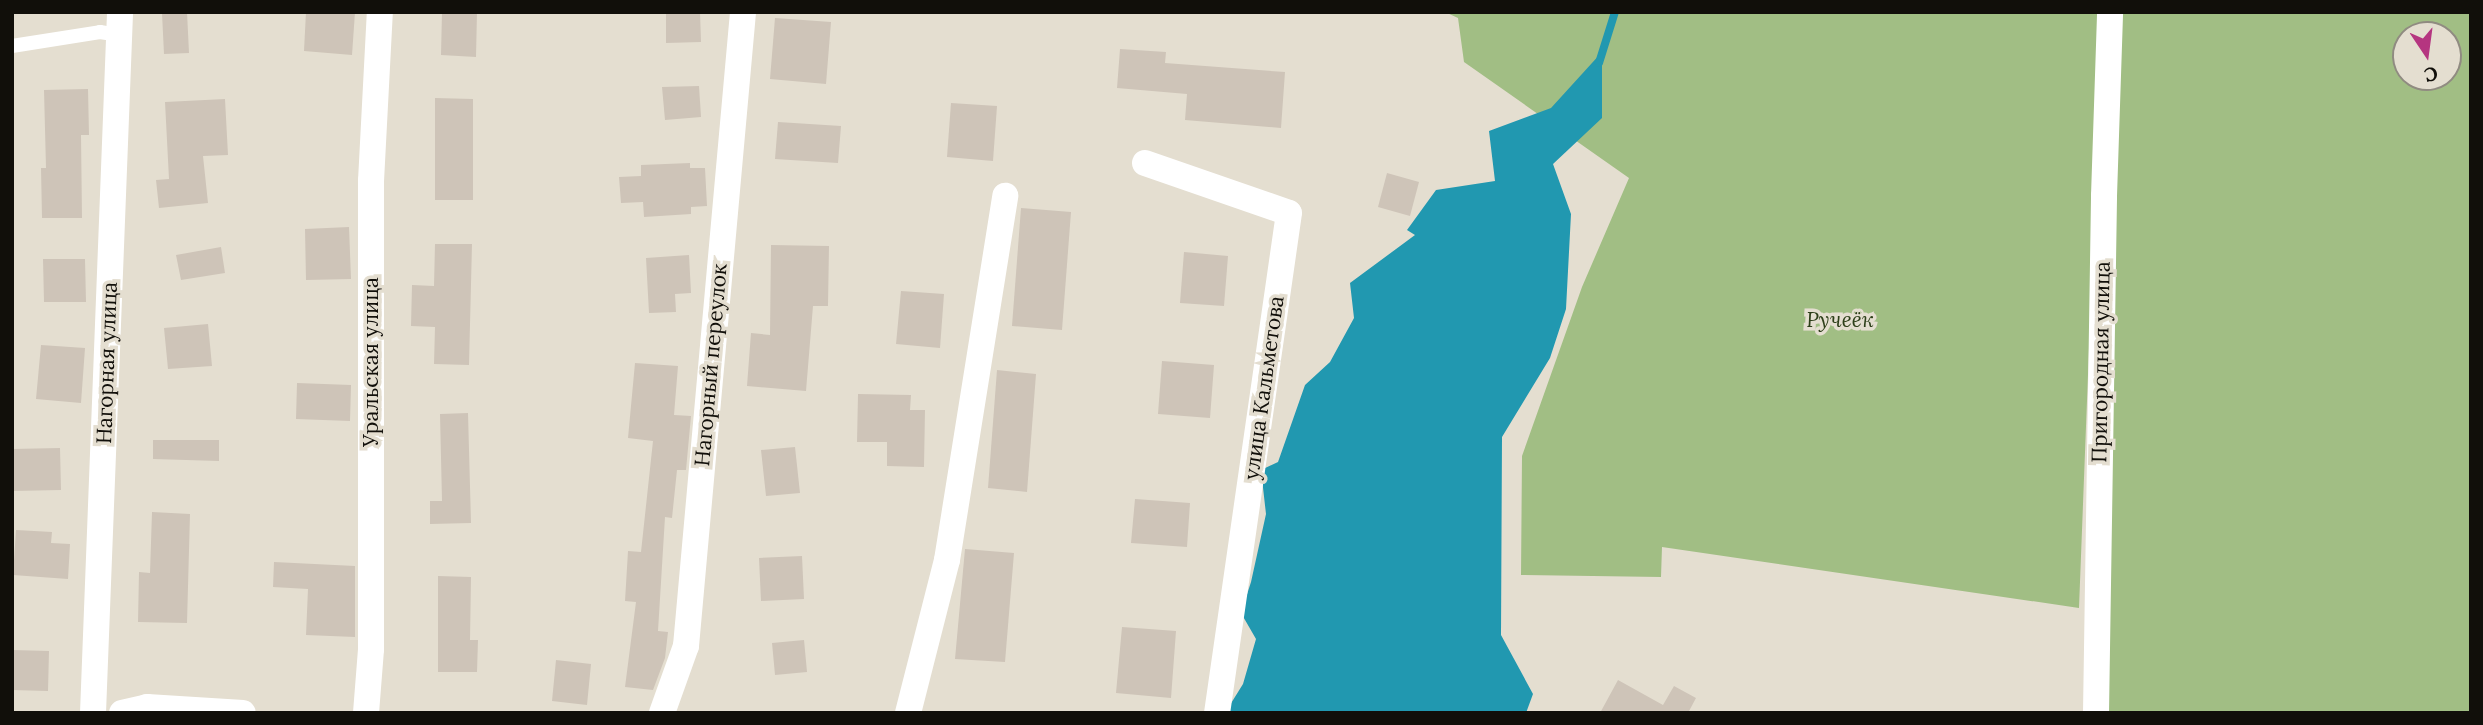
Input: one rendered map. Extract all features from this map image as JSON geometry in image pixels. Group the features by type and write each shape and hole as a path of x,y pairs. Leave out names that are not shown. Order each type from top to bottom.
{"street":[{"name":"Уральская улица","path":"366,713 370,649 371,181 380,12"},
{"name":"Нагорный переулок","path":"662,713 687,646 743,12"},
{"name":"Пригородная улица","path":"2096,713 2104,196 2110,12"},
{"name":"Нагорная улица","path":"93,713 120,24"},
{"name":"улица Кальметова","path":"1145,163 1289,213 1217,713"},
{"path":"908,713 947,560 1004,196"},
{"path":"122,713 147,707 243,713"}],"lane":[{"path":"12,46 100,32 120,24"}],"green space":[{"name":"Ручеёк","path":"1445,12 2102,12 2079,608 1662,547 1661,577 1521,575 1522,456 1582,287 1629,178 1464,62 1458,18"},
{"path":"2121,12 2471,12 2471,713 2107,713 2105,626"}],"water":[{"path":"1602,52 1602,118 1553,164 1571,214 1566,309 1550,358 1502,437 1501,635 1533,694 1526,713 1225,713 1243,684 1256,639 1241,613 1251,582 1266,514 1261,470 1278,462 1305,385 1330,362 1354,318 1350,283 1415,235 1407,230 1436,190 1495,181 1489,131 1551,108"}],"building":[{"path":"187,12 189,53 164,54 162,13"},
{"path":"306,12 355,12 352,55 304,51"},
{"path":"442,12 477,12 476,57 441,55"},
{"path":"666,12 700,12 701,42 666,43"},
{"path":"775,18 831,22 826,84 770,79"},
{"path":"1120,49 1166,52 1165,63 1285,72 1281,128 1185,120 1187,94 1117,88"},
{"path":"699,86 701,117 665,120 662,87"},
{"path":"88,89 89,135 81,135 82,218 42,218 41,168 46,168 44,90"},
{"path":"435,98 473,99 473,200 435,200"},
{"path":"225,99 228,155 203,156 208,203 159,208 156,180 169,179 165,102"},
{"path":"951,103 997,106 993,161 947,157"},
{"path":"778,122 841,126 838,163 775,159"},
{"path":"690,163 690,168 705,168 707,206 691,207 691,214 644,217 643,202 621,203 619,177 641,176 641,165"},
{"path":"1387,173 1419,182 1410,216 1378,207"},
{"path":"1021,208 1071,212 1062,330 1012,326"},
{"path":"349,227 351,279 306,280 305,229"},
{"path":"435,244 472,244 469,365 434,364 435,327 411,326 412,285 434,286"},
{"path":"771,245 829,246 828,306 813,306 806,391 747,386 751,333 770,335"},
{"path":"221,247 225,273 181,280 176,255"},
{"path":"1184,252 1228,256 1224,306 1180,303"},
{"path":"689,255 691,293 675,294 676,312 649,313 646,258"},
{"path":"43,259 85,259 86,302 44,302"},
{"path":"901,291 944,294 940,348 896,344"},
{"path":"208,324 212,366 168,369 164,328"},
{"path":"41,345 85,348 81,403 36,399"},
{"path":"1162,361 1214,365 1210,418 1158,414"},
{"path":"635,363 678,366 674,415 691,416 686,470 677,470 672,518 665,517 658,631 668,632 665,658 653,690 625,687 636,602 625,601 628,551 641,552 653,441 628,438"},
{"path":"997,370 1036,374 1027,492 988,488"},
{"path":"297,383 351,385 350,421 296,419"},
{"path":"858,394 911,395 910,410 925,410 924,467 887,466 887,442 857,442"},
{"path":"468,413 471,523 430,524 430,501 442,501 440,414"},
{"path":"153,440 219,440 219,461 153,459"},
{"path":"795,447 800,493 766,496 761,450"},
{"path":"60,448 61,490 12,491 12,449"},
{"path":"1135,499 1190,503 1187,547 1131,543"},
{"path":"152,512 190,514 187,623 138,622 139,572 150,573"},
{"path":"16,530 52,532 51,543 70,544 68,579 13,575"},
{"path":"965,549 1014,553 1005,662 955,659"},
{"path":"802,556 804,599 761,601 759,558"},
{"path":"274,562 355,566 355,637 306,635 308,589 273,587"},
{"path":"438,576 471,577 470,640 478,640 477,672 438,672"},
{"path":"1122,627 1176,631 1171,698 1116,693"},
{"path":"804,640 807,672 775,675 772,643"},
{"path":"12,650 49,651 48,691 12,690"},
{"path":"556,660 591,664 587,705 552,701"},
{"path":"1618,680 1663,705 1674,686 1696,698 1688,713 1600,713"}],"waterway":[{"path":"1599,63 1615,12"}]}
